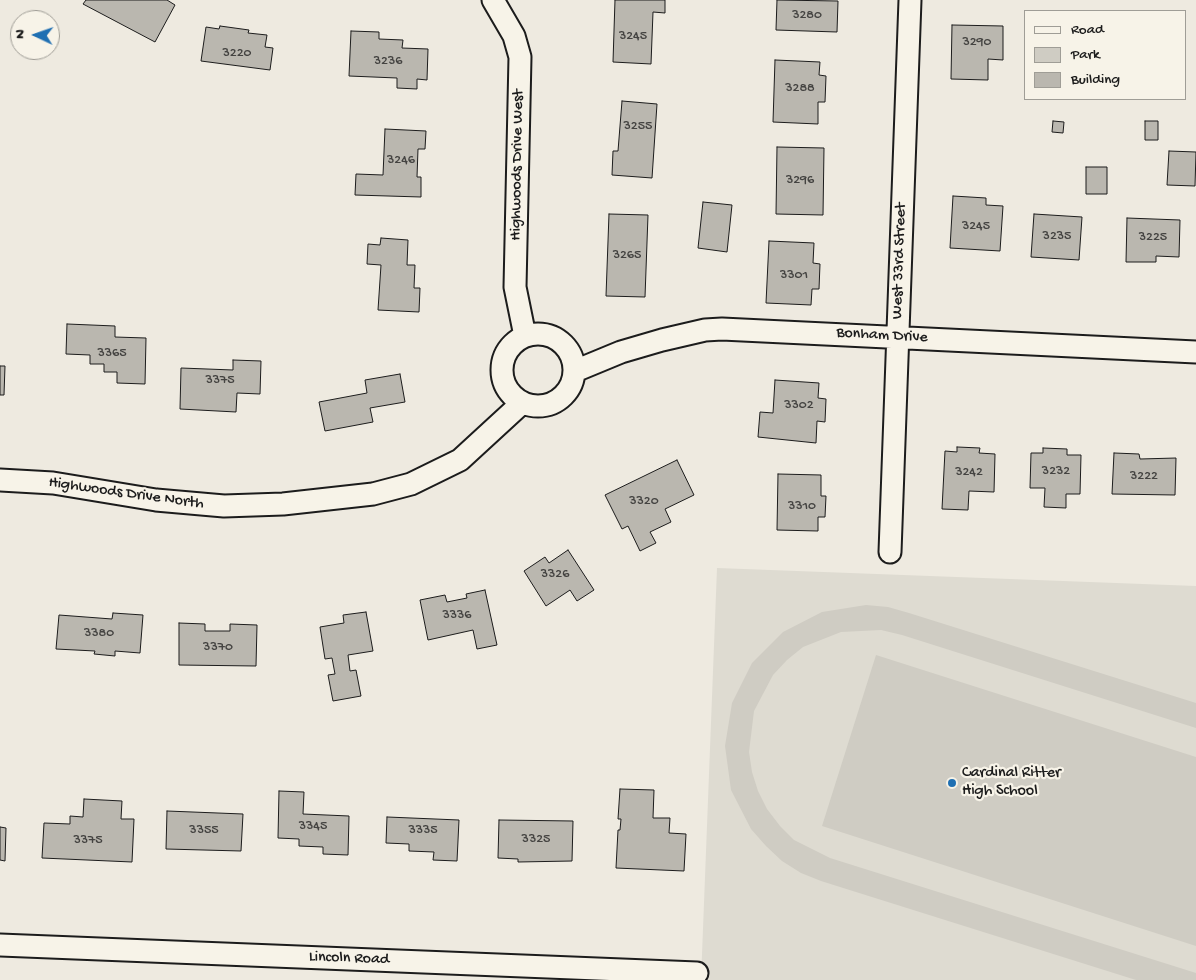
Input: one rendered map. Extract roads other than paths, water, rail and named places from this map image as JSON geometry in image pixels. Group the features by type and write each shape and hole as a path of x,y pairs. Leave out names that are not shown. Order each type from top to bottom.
{"street":[{"name":"Highwoods Drive West","path":"493,0 514,36 520,57 515,287 525,336"},
{"name":"West 33rd Street","path":"890,552 910,0"},
{"name":"Bonham Drive","path":"575,371 621,352 705,330 897,337 1196,352"},
{"path":"536,333 548,335 559,340 568,349 575,371 566,394 557,402 546,406 533,407 522,403 512,396 505,386 502,362 514,342 536,333"},
{"name":"Highwoods Drive North","path":"0,480 53,483 156,500 224,506 284,504 357,496 411,484 460,460 522,403"},
{"name":"Lincoln Road","path":"0,945 697,973"}],"place":[{"name":"Cardinal Ritter High School","path":"952,783"}]}
